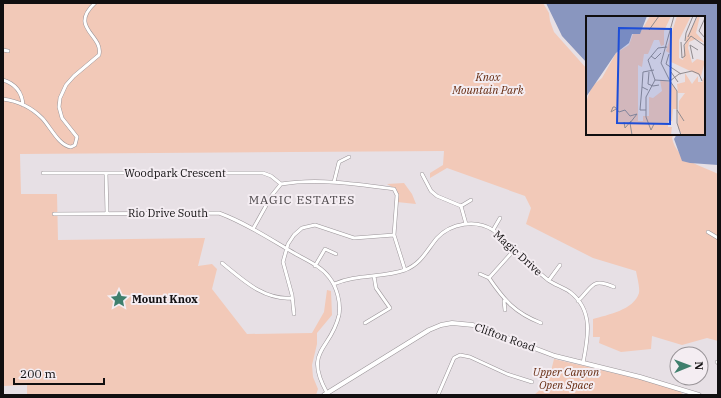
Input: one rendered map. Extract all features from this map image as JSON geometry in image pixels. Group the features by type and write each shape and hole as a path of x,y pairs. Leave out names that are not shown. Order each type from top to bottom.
{"street":[{"path":"3,99 23,105 42,118 65,146 71,147 77,143 77,136 62,118 59,102 61,94 70,80 97,59 100,54 99,48 88,32 85,22 87,12 95,3"},
{"path":"3,50 8,51"},
{"path":"3,80 19,90 22,96 23,105"},
{"path":"334,182 339,162 349,157"},
{"name":"Woodpark Crescent","path":"43,173 263,173 271,176 281,184"},
{"path":"106,173 107,213"},
{"path":"422,174 431,191 437,196 455,202 461,206 466,224"},
{"path":"253,229 272,195 281,184 293,182 334,182 394,189 398,195 394,235 405,270"},
{"path":"461,206 471,200"},
{"name":"Rio Drive South","path":"54,214 219,213 235,219 315,266 329,276 334,284"},
{"path":"493,230 500,218"},
{"name":"Magic Drive","path":"334,284 344,279 374,276 405,270 419,262 438,237 446,230 466,224 478,224 493,230 549,280 570,292 578,301 586,316 588,327 583,363"},
{"path":"294,314 291,298 292,295 283,262 286,249 294,235 302,228 315,225 354,238 394,235"},
{"path":"708,232 718,238"},
{"path":"315,266 325,249 336,254"},
{"path":"489,278 515,249"},
{"path":"222,262 262,292 273,298 291,298"},
{"path":"549,280 560,265"},
{"path":"480,274 489,278 504,301 526,317 541,323"},
{"path":"365,323 390,308 376,288 374,276"},
{"path":"578,301 595,282 601,282 614,287"},
{"path":"326,394 320,381 318,362 322,347 333,330 339,313 338,297 334,284"},
{"path":"504,301 505,310"},
{"name":"Clifton Road","path":"326,394 429,330 441,325 452,323 473,325 555,356 640,377 670,388 698,395"},
{"path":"438,395 454,358 460,355 470,357 507,374 532,382"}],"green space":[{"name":"Knox Mountain Park","path":"3,3 543,3 549,13 554,32 586,68 586,135 674,135 672,138 675,146 684,157 697,165 718,174 718,341 707,338 682,345 652,336 651,349 621,352 599,343 600,337 593,337 593,319 619,311 632,304 639,293 636,271 593,258 526,224 531,208 525,196 447,168 430,178 430,173 443,165 444,151 20,154 21,194 57,194 58,240 205,238 198,266 212,264 217,269 212,289 247,334 312,333 324,312 327,290 331,291 332,315 317,333 317,344 312,365 313,377 318,389 316,395 27,395 27,385 3,386"},
{"path":"404,183 412,194 416,204 397,202 397,190 387,184"},
{"name":"Upper Canyon Open Space","path":"554,359 639,379 681,391 681,393 685,395 534,395 548,383"}],"water":[{"path":"546,3 718,3 718,165 682,161 674,139 676,135 705,135 705,16 586,16 586,62 562,36"}],"place":[{"name":"Mount Knox","path":"119,299"}],"district":[{"name":"MAGIC ESTATES","path":"302,199"}]}
